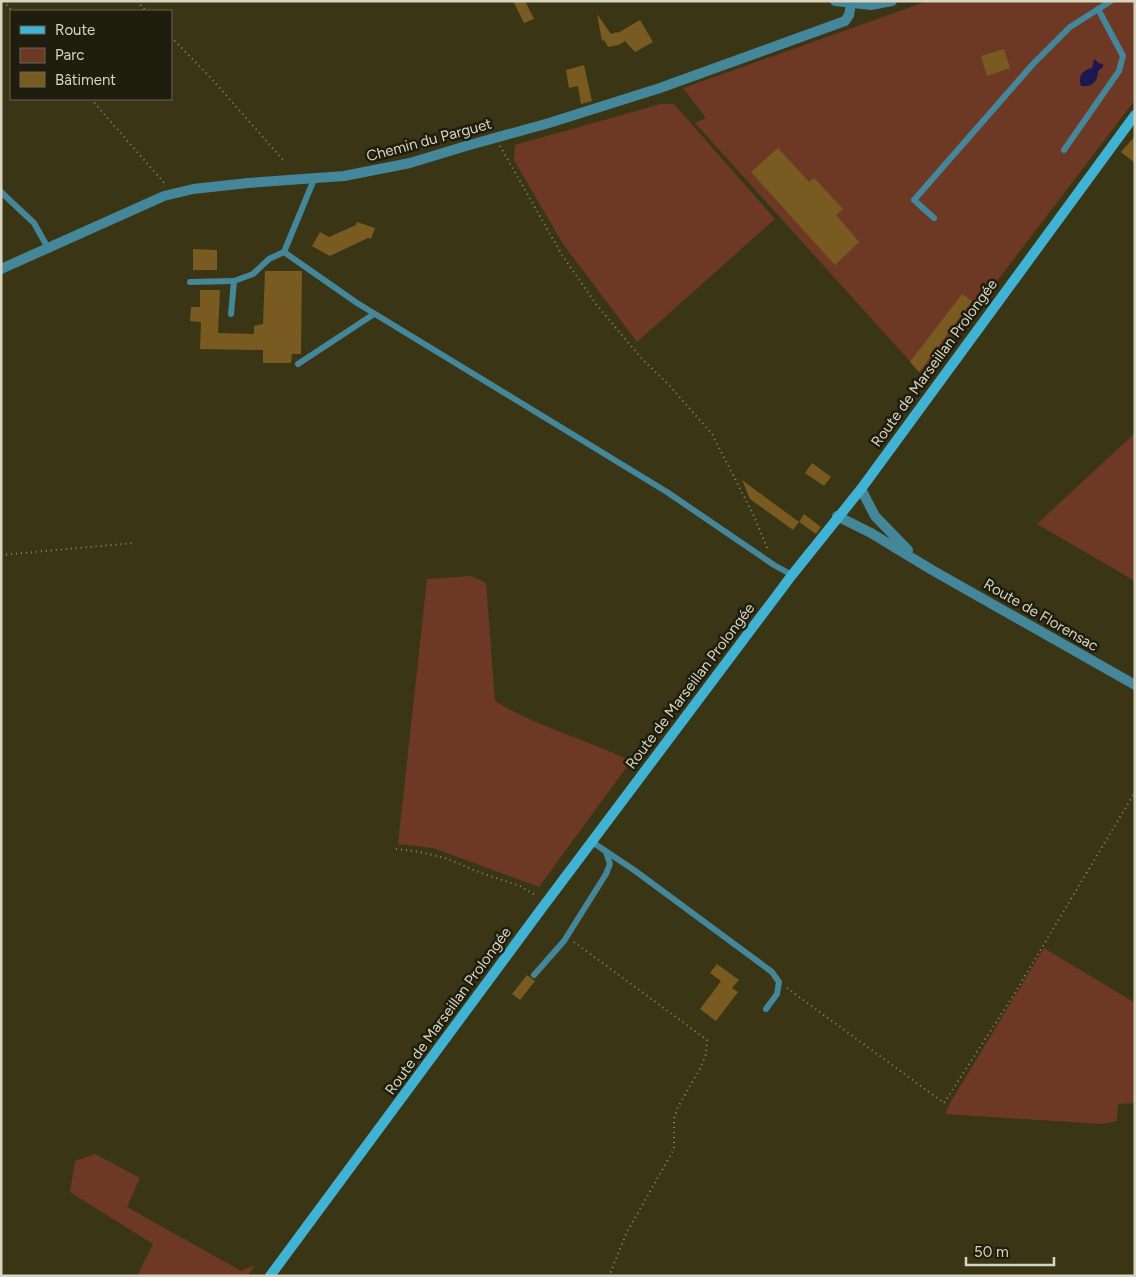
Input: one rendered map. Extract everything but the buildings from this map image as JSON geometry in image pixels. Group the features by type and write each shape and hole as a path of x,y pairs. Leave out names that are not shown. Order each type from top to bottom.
{"main road":[{"name":"Route de Marseillan Prolongée","path":"270,1276 792,575 860,489 1135,115"}],"street":[{"path":"836,1 871,5 892,1"},
{"name":"Chemin du Parguet","path":"1,269 164,196 202,188 344,176 410,163 549,123 660,88 834,26 845,21 850,14 851,4"},
{"name":"Route de Florensac","path":"860,489 875,516 911,554 932,570"},
{"name":"Route de Florensac","path":"837,516 852,522 932,570 1135,685"}],"lane":[{"path":"934,218 914,200 1033,64 1070,27 1110,1"},
{"path":"1064,150 1119,72 1123,56 1098,9"},
{"path":"190,282 234,281 253,274 269,259 284,252 315,178"},
{"path":"1,192 34,223 48,248"},
{"path":"284,252 374,314 667,492 774,565 792,575"},
{"path":"231,314 234,281"},
{"path":"298,364 374,314"},
{"path":"592,842 634,870 772,972 779,982 777,994 766,1009"},
{"path":"534,975 564,941 606,874 610,864 606,852"}],"path":[{"path":"172,38 211,78 284,161"},
{"path":"92,100 173,194"},
{"path":"495,138 562,255 596,304 642,359 712,434 753,514 774,565"},
{"path":"1,555 134,543"},
{"path":"779,982 944,1103 1018,988 1135,792"},
{"path":"396,849 445,858 520,886 547,902"},
{"path":"570,932 570,938 580,947 707,1040 706,1054 701,1067 678,1107 674,1119 674,1149 627,1232 609,1276"}],"green space":[{"path":"928,1 1135,1 1135,100 924,377 695,123 706,118 683,88"},
{"path":"661,104 674,104 775,219 637,342 563,244 514,160 515,145"},
{"path":"1135,433 1135,581 1037,524"},
{"path":"471,576 486,583 495,701 545,726 631,761 539,887 433,848 398,844 427,579"},
{"path":"1044,948 1135,1003 1135,1103 1118,1104 1117,1121 1102,1124 945,1114 950,1103"},
{"path":"95,1154 140,1178 127,1207 241,1271 255,1265 248,1276 137,1276 153,1244 70,1192 75,1161"}],"shaded area":[{"path":"1095,59 1098,63 1103,64 1103,67 1098,71 1096,81 1088,86 1081,86 1080,79 1082,74 1092,68"}]}
